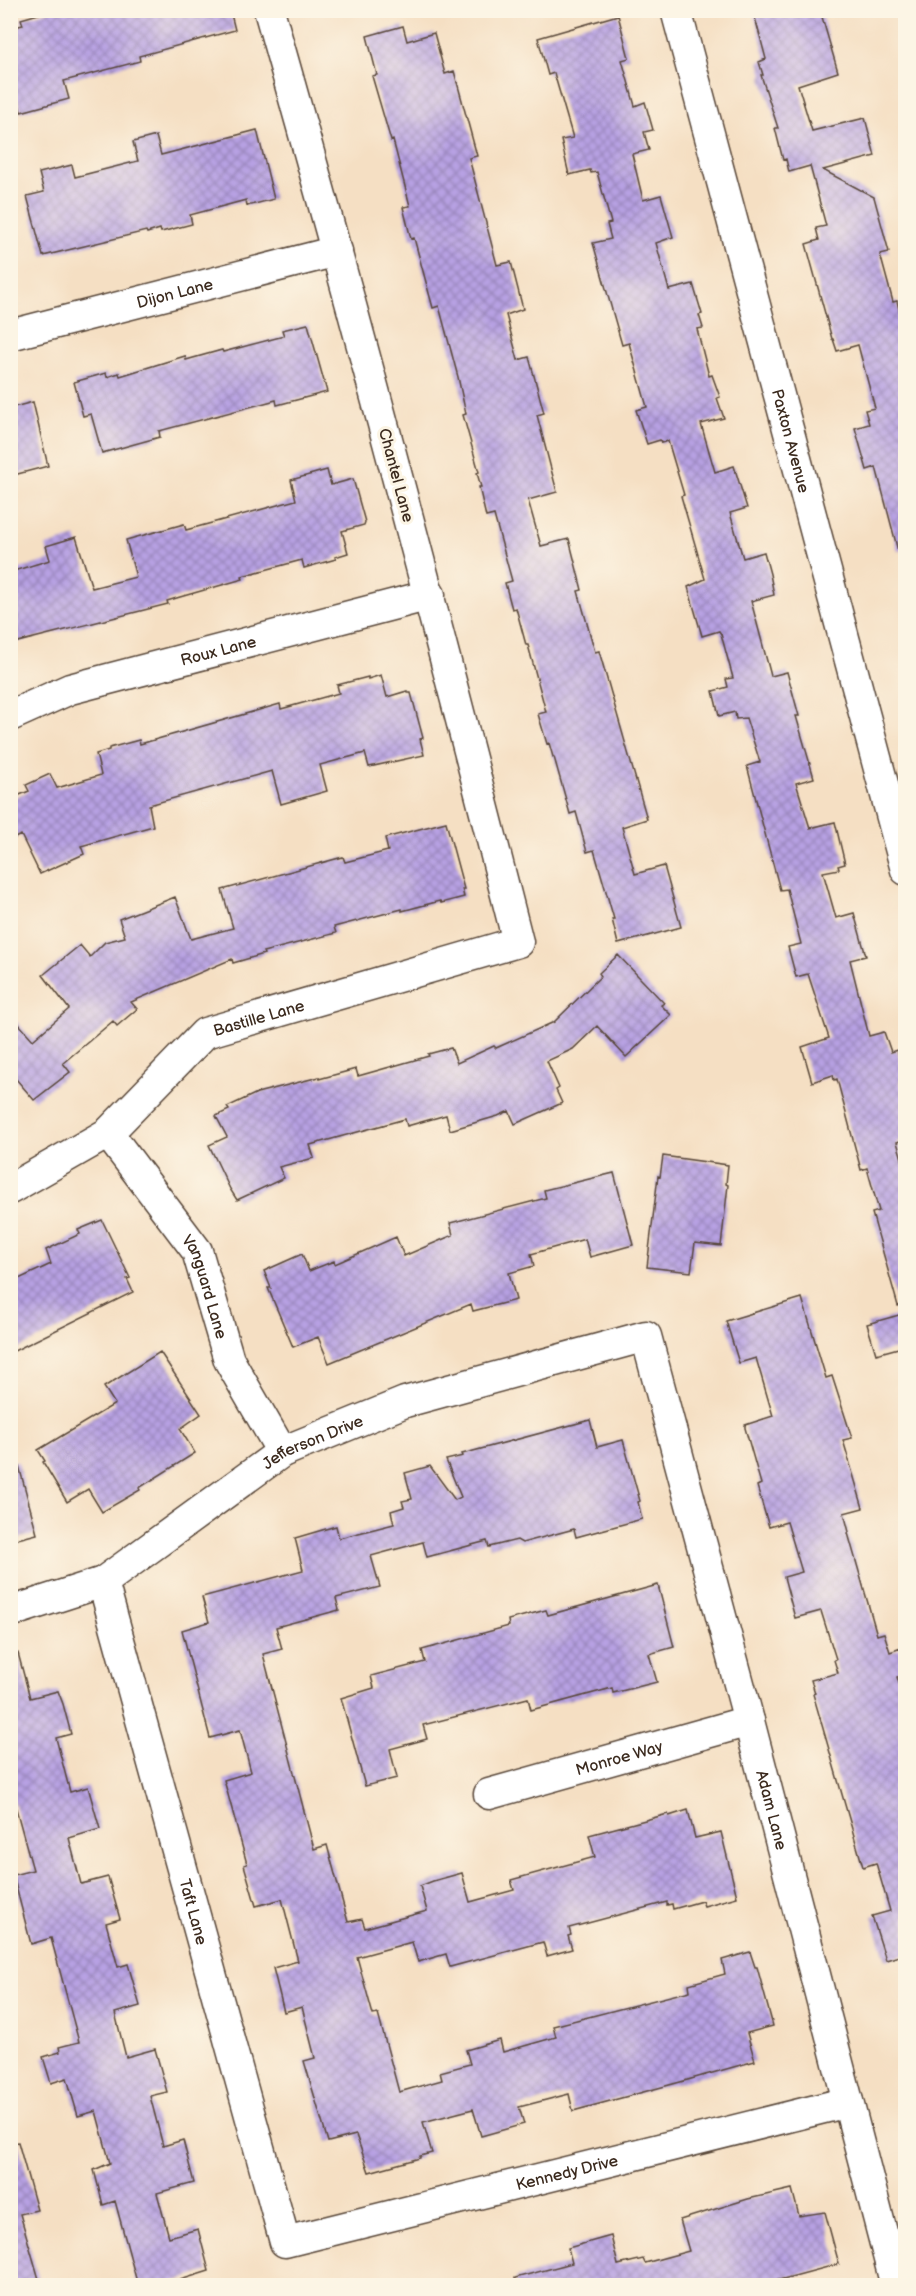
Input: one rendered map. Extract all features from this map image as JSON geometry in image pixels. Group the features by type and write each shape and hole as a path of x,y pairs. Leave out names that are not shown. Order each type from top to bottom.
{"street":[{"name":"Chantel Lane","path":"269,10 430,596 518,942"},
{"name":"Paxton Avenue","path":"676,10 906,870"},
{"name":"Dijon Lane","path":"10,335 337,251"},
{"name":"Roux Lane","path":"10,717 70,688 430,596"},
{"name":"Bastille Lane","path":"10,1189 108,1133 205,1033 518,942"},
{"name":"Vanguard Lane","path":"108,1133 197,1251 229,1360 282,1452"},
{"name":"Jefferson Drive","path":"10,1612 103,1582 282,1452 405,1402 646,1336"},
{"name":"Adam Lane","path":"646,1336 896,2286"},
{"name":"Taft Lane","path":"103,1582 285,2242"},
{"name":"Monroe Way","path":"489,1794 749,1721"},
{"name":"Kennedy Drive","path":"285,2242 848,2102"}],"building":[{"path":"52,10 230,10 235,30 139,56 140,61 64,81 69,99 21,112 10,73 10,28 23,25 21,19"},
{"path":"753,10 820,10 838,72 798,85 812,131 865,118 875,156 823,170 874,197 889,252 880,254 893,302 897,301 900,313 906,311 906,550 898,551 876,467 867,470 855,428 869,424 865,410 875,408 858,345 837,351 832,339 806,244 819,240 816,228 826,226 810,166 789,172 786,159 783,160 775,128 778,128 761,75 763,75 759,62 766,59"},
{"path":"618,15 629,58 622,60 635,106 645,102 653,130 644,132 649,150 632,154 643,200 661,195 673,237 656,243 669,290 693,284 702,314 699,315 703,328 697,329 709,376 712,375 720,397 717,398 724,418 701,424 715,472 734,466 747,508 730,513 743,558 764,552 770,574 774,595 751,601 771,676 787,672 799,716 796,716 814,778 796,783 810,828 835,822 845,864 838,866 839,869 823,872 836,918 854,913 866,956 850,960 869,1036 884,1032 891,1052 897,1050 906,1076 906,1079 900,1081 906,1102 906,1139 897,1142 906,1172 906,1305 898,1306 872,1213 879,1211 867,1168 861,1170 837,1079 834,1080 833,1075 812,1082 802,1047 829,1038 808,974 796,977 788,947 801,944 787,889 780,890 747,766 760,762 746,718 736,719 735,712 719,716 713,691 728,687 726,679 733,678 719,631 702,636 688,587 705,579 681,496 684,495 668,441 661,443 660,440 647,444 636,410 647,407 629,343 622,345 593,243 611,239 607,224 611,223 597,172 591,173 590,170 569,175 561,140 573,138 554,73 548,75 538,38"},
{"path":"403,26 407,41 434,33 445,74 454,71 477,156 469,158 497,265 511,262 523,309 506,315 518,360 529,357 544,413 537,415 557,492 528,500 541,546 569,539 582,590 578,591 595,652 599,651 647,819 622,827 635,874 664,866 681,927 618,944 612,919 614,919 594,850 587,852 576,812 570,814 554,757 549,743 547,744 538,714 546,712 528,645 526,645 516,608 512,609 505,583 512,581 494,515 486,517 479,487 481,487 477,473 479,472 463,415 466,414 458,377 439,306 433,308 414,238 411,239 403,207 410,206 393,140 391,141 372,76 377,75 367,36"},
{"path":"257,130 274,199 247,206 246,200 190,215 192,224 161,232 160,229 147,233 146,231 43,256 27,196 44,192 39,173 72,165 75,177 138,161 133,142 156,136 161,155"},
{"path":"308,324 327,392 277,405 276,400 159,431 160,437 102,453 91,414 83,416 74,382 106,373 107,377 119,373 120,376 185,356 186,360 222,350 223,352 284,336 282,330"},
{"path":"33,402 48,466 10,476 10,408"},
{"path":"327,470 331,485 353,479 365,522 364,525 342,531 348,553 335,557 336,559 304,568 302,560 242,576 243,579 167,601 168,604 10,644 10,572 50,560 46,546 76,537 92,588 136,577 126,540 184,524 186,530 296,500 291,480"},
{"path":"381,675 387,697 407,691 411,693 423,738 420,739 424,755 369,767 365,753 320,765 327,791 281,804 272,771 149,805 153,826 81,846 84,854 40,874 21,835 10,840 10,799 29,791 26,785 50,774 57,788 101,775 96,754 109,750 109,748 139,740 140,744 280,704 281,709 339,693 337,685"},
{"path":"446,822 464,889 462,889 464,897 402,911 402,909 334,927 336,933 263,952 264,954 233,963 232,959 131,1002 137,1009 117,1026 113,1021 63,1063 70,1072 34,1100 10,1072 10,1014 33,1040 69,1009 43,975 80,945 90,957 105,942 125,937 119,919 175,897 191,939 233,928 222,890 343,857 345,862 388,851 385,838"},
{"path":"618,955 664,1003 661,1005 671,1015 626,1057 597,1026 573,1049 547,1061 559,1088 556,1090 562,1103 515,1124 509,1111 450,1130 446,1115 407,1126 405,1119 310,1145 314,1158 279,1167 284,1178 237,1200 230,1189 209,1145 227,1137 216,1116 229,1110 227,1107 257,1093 356,1069 358,1076 451,1048 457,1063 494,1046 496,1048 554,1022 601,976 599,973"},
{"path":"663,1156 728,1165 721,1246 695,1243 691,1272 647,1267 658,1176 660,1177"},
{"path":"614,1173 633,1245 590,1257 585,1239 531,1254 534,1266 509,1273 516,1300 473,1311 471,1304 329,1363 318,1337 293,1347 268,1288 271,1288 264,1271 302,1254 309,1271 334,1261 335,1264 396,1237 404,1256 453,1235 450,1223 546,1198 544,1190"},
{"path":"102,1220 130,1278 127,1279 133,1292 10,1353 10,1283 51,1264 46,1250 80,1234 78,1230"},
{"path":"802,1298 826,1378 832,1376 852,1438 843,1440 863,1508 844,1513 848,1533 877,1635 884,1633 890,1652 901,1648 906,1665 906,1675 897,1677 906,1705 906,1954 886,1960 872,1916 890,1911 876,1863 863,1867 813,1694 815,1693 811,1680 838,1673 834,1660 836,1659 821,1611 795,1618 784,1577 802,1572 787,1522 769,1527 757,1486 761,1484 745,1428 745,1425 773,1416 756,1358 739,1363 726,1321"},
{"path":"906,1313 906,1346 876,1354 867,1324"},
{"path":"160,1352 201,1414 180,1429 195,1453 102,1512 88,1489 67,1502 38,1450 115,1404 104,1387"},
{"path":"590,1420 597,1447 623,1440 640,1501 638,1502 642,1519 576,1537 574,1529 522,1543 517,1540 489,1547 487,1541 427,1557 423,1542 371,1556 380,1587 336,1598 339,1610 276,1627 282,1649 263,1654 314,1849 327,1845 348,1922 362,1919 365,1928 427,1911 420,1886 433,1881 462,1873 470,1902 514,1890 511,1880 595,1857 589,1835 688,1810 695,1838 721,1832 737,1897 704,1906 702,1901 673,1909 672,1904 667,1905 667,1902 569,1928 571,1935 568,1936 572,1949 547,1956 543,1942 450,1967 446,1954 418,1962 412,1942 357,1957 373,2015 378,2014 399,2092 442,2080 440,2072 470,2064 466,2050 500,2040 503,2052 556,2037 553,2026 690,1991 689,1984 725,1974 722,1960 750,1952 755,1967 757,1967 773,2026 747,2033 755,2061 684,2081 573,2111 569,2094 519,2107 524,2124 481,2136 473,2109 423,2122 432,2153 369,2172 356,2135 328,2142 304,2061 315,2058 302,2007 284,2012 273,1968 298,1961 282,1899 256,1906 224,1780 251,1772 240,1730 210,1738 182,1630 209,1622 202,1597 303,1570 295,1538 336,1526 339,1538 394,1524 391,1511 404,1507 402,1501 412,1499 405,1473 430,1466 455,1500 461,1497 446,1460"},
{"path":"18,1462 37,1534 10,1541 10,1463"},
{"path":"658,1585 674,1647 649,1654 657,1682 613,1693 612,1688 531,1710 528,1698 423,1725 427,1739 390,1749 397,1778 365,1786 341,1698 374,1688 371,1676 425,1662 422,1650 509,1626 508,1620 546,1610 548,1615"},
{"path":"18,1653 30,1698 58,1691 63,1704 71,1734 56,1738 70,1792 88,1787 100,1829 69,1838 81,1884 108,1877 120,1919 106,1923 118,1967 128,1964 140,2006 115,2013 126,2057 155,2049 167,2092 150,2096 163,2146 183,2140 194,2183 157,2193 169,2237 198,2229 209,2271 161,2286 138,2286 115,2201 103,2205 94,2170 110,2163 96,2111 78,2116 67,2078 51,2083 43,2057 60,2052 59,2047 79,2042 51,1938 31,1944 13,1875 33,1870 10,1787 10,1654"},
{"path":"18,2142 37,2210 20,2214 41,2286 10,2286 10,2143"},
{"path":"792,2189 799,2216 825,2212 839,2264 757,2286 516,2286 515,2278 572,2263 568,2248 611,2236 618,2265 643,2259 645,2263 689,2251 680,2220 748,2199"}]}
